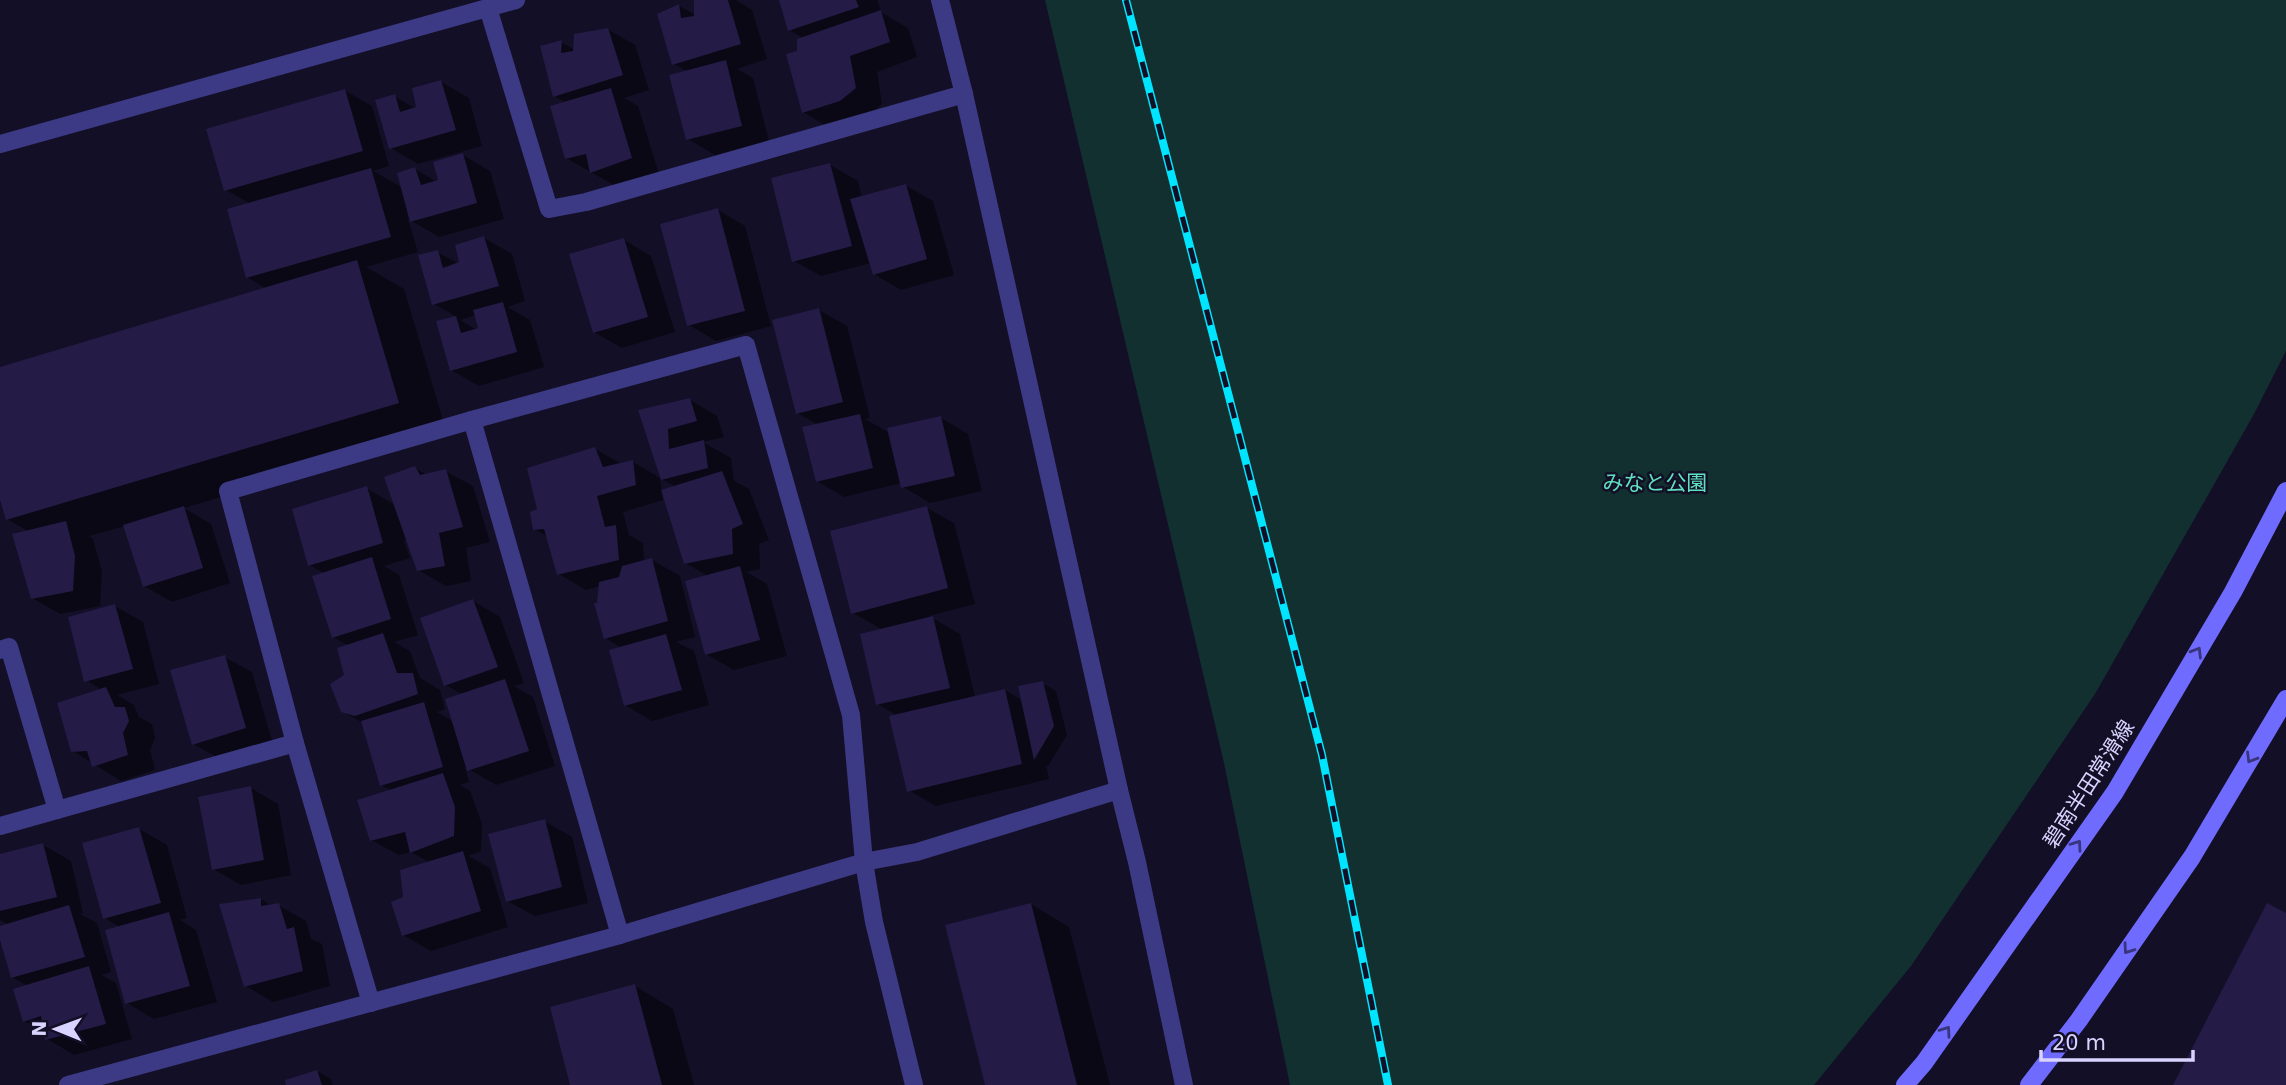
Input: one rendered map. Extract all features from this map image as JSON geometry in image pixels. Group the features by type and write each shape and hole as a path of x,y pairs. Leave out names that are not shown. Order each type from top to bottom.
{"main road":[{"name":"碧南半田常滑線","path":"1905,1085 1932,1052 2115,792 2233,592 2286,491"},
{"path":"2029,1085 2079,1020 2192,857 2286,699"}],"street":[{"path":"0,144 516,0"},
{"path":"940,0 964,94 1137,862 1184,1085"},
{"path":"488,8 549,209 586,202 964,94"},
{"path":"371,1003 295,743 228,491 472,419 746,345 851,715 864,862 874,922 914,1085"},
{"path":"472,419 621,934"},
{"path":"0,650 9,648 57,810"},
{"path":"0,826 295,743"},
{"path":"68,1085 621,934 864,862 917,852 1119,790"}],"green space":[{"name":"みなと公園","path":"1045,0 2286,0 2286,351 2254,414 2095,694 1911,966 1814,1085 1290,1085 1224,763"}],"building":[{"path":"694,0 728,0 741,44 672,65 657,14 679,4 681,18 694,16"},
{"path":"779,0 856,0 859,7 788,31"},
{"path":"881,10 890,42 850,56 856,88 840,101 802,113 786,54 797,51 797,39"},
{"path":"608,28 623,75 553,97 540,46 562,40 561,53 573,51 574,34"},
{"path":"726,60 742,126 686,140 669,75"},
{"path":"441,80 456,130 389,149 375,100 395,94 400,112 416,107 412,88"},
{"path":"611,88 632,158 590,173 586,154 565,159 550,106"},
{"path":"345,89 363,151 224,191 206,129"},
{"path":"463,153 477,203 410,222 397,173 415,167 421,185 438,180 433,162"},
{"path":"830,163 852,246 792,262 771,178"},
{"path":"371,168 391,237 246,278 227,209"},
{"path":"906,184 927,259 873,275 850,199"},
{"path":"718,208 745,311 687,326 660,224"},
{"path":"484,236 499,286 432,305 418,255 438,250 443,268 459,262 455,245"},
{"path":"624,238 648,317 593,333 569,254"},
{"path":"357,260 399,403 6,520 0,500 0,367"},
{"path":"503,302 517,352 450,371 436,321 456,316 461,333 478,328 473,310"},
{"path":"819,308 843,402 796,414 772,320"},
{"path":"690,398 697,421 668,429 669,449 704,440 708,468 661,480 638,410"},
{"path":"860,414 873,468 816,482 802,427"},
{"path":"941,416 955,476 901,488 887,428"},
{"path":"595,447 603,467 633,460 636,485 597,496 605,527 616,525 619,560 557,575 544,529 533,530 530,512 537,509 527,468"},
{"path":"415,466 420,475 446,469 463,527 439,533 445,566 417,571 384,477"},
{"path":"722,471 743,524 732,529 733,554 684,564 661,490"},
{"path":"367,486 383,543 308,566 292,509"},
{"path":"184,506 203,568 143,587 123,525"},
{"path":"927,506 948,588 851,614 830,531"},
{"path":"66,521 75,556 73,591 31,599 12,534"},
{"path":"372,557 391,619 332,638 312,576"},
{"path":"652,558 668,621 604,639 594,603 597,603 599,582 619,577 622,566"},
{"path":"740,566 760,640 705,655 685,581"},
{"path":"473,599 498,667 444,686 420,618"},
{"path":"115,604 133,669 84,682 68,617"},
{"path":"933,616 950,688 876,705 860,634"},
{"path":"383,633 397,673 413,673 418,694 355,716 341,712 330,684 344,675 337,648"},
{"path":"666,634 682,690 624,706 609,650"},
{"path":"225,655 246,728 192,745 170,670"},
{"path":"505,679 529,751 467,771 445,699"},
{"path":"1043,681 1054,726 1034,760 1018,686"},
{"path":"106,687 115,707 125,707 129,721 123,733 128,755 92,767 87,751 71,752 57,703"},
{"path":"1005,689 1022,764 907,792 889,716"},
{"path":"424,702 443,767 380,786 361,721"},
{"path":"443,773 455,807 454,836 410,853 405,832 370,841 357,800"},
{"path":"251,786 264,860 212,870 198,797"},
{"path":"545,819 562,887 506,902 488,834"},
{"path":"139,827 161,903 103,919 82,843"},
{"path":"43,843 57,897 0,911 0,854"},
{"path":"463,851 481,911 402,936 391,902 403,897 400,870"},
{"path":"261,898 261,906 279,903 287,929 294,927 303,971 244,987 219,904"},
{"path":"1031,903 1077,1085 985,1085 945,925"},
{"path":"2267,903 2286,913 2286,1085 2173,1085"},
{"path":"69,905 85,957 11,978 0,940 0,926"},
{"path":"169,912 190,986 125,1004 105,930"},
{"path":"89,966 106,1024 45,1040 41,1016 23,1022 13,989"},
{"path":"635,984 662,1085 570,1085 550,1007"},
{"path":"317,1070 322,1085 286,1085 285,1080"}],"railway":[{"path":"1126,0 1322,755 1388,1085"}]}
